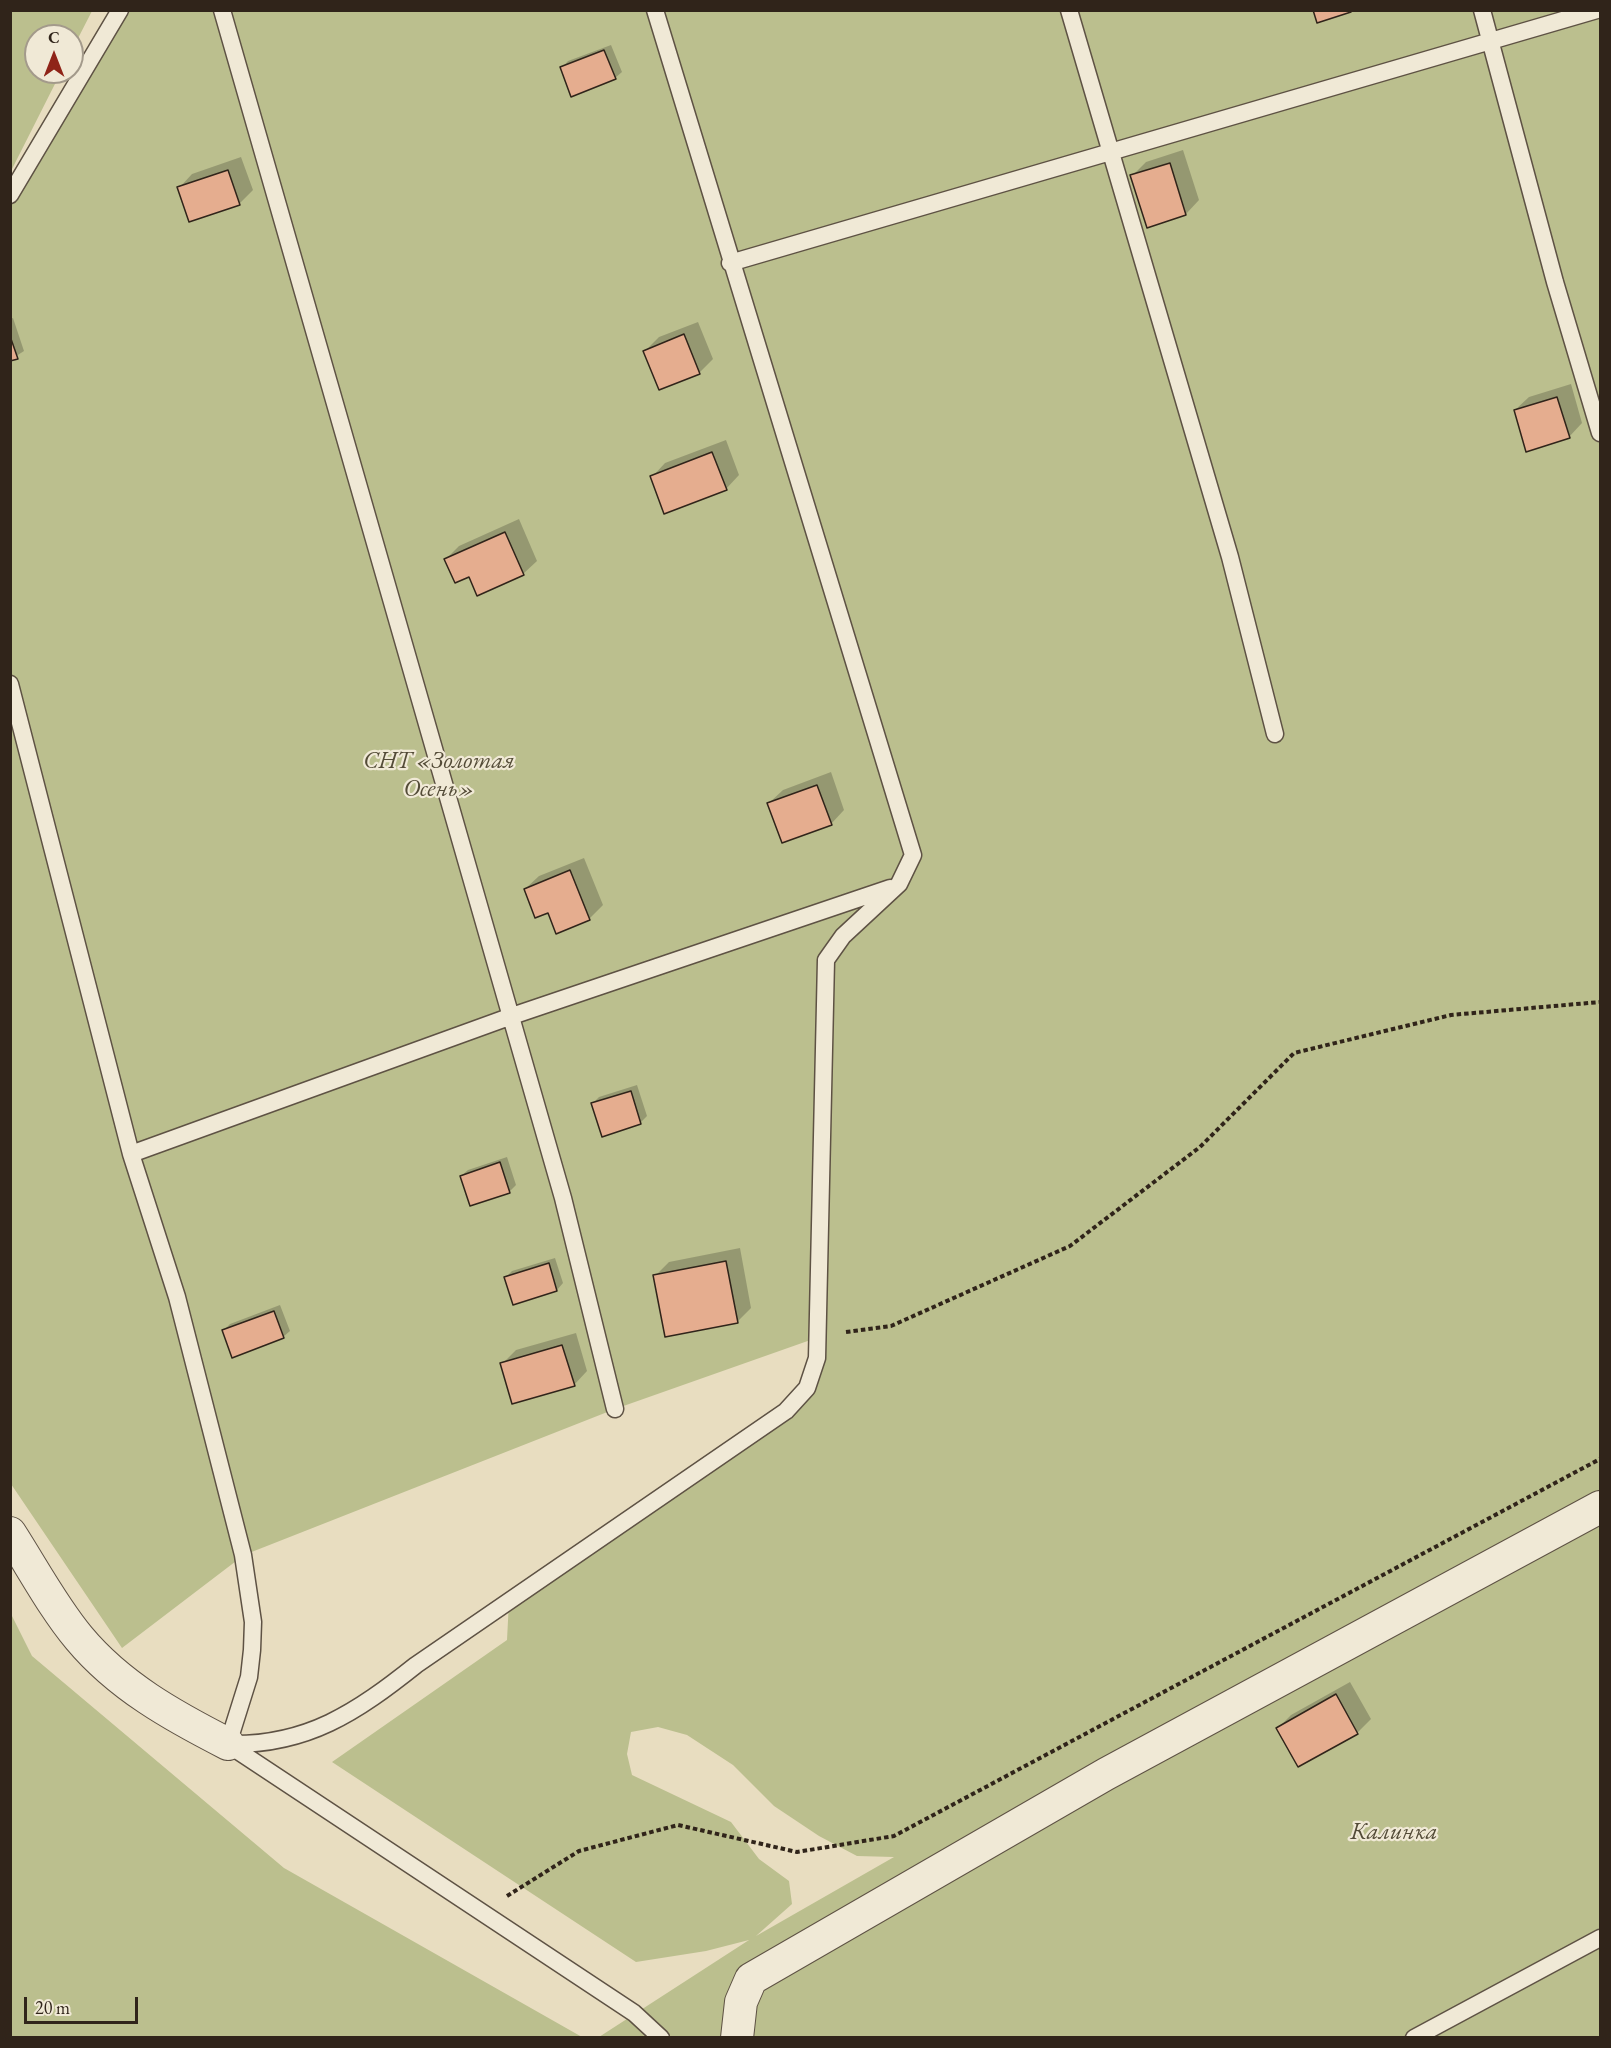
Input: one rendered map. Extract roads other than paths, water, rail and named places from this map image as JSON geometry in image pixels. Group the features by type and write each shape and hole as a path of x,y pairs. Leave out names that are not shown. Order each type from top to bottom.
{"street":[{"path":"737,2037 741,2002 751,1979 1106,1774 1600,1507"},
{"path":"10,1533 79,1638 132,1689 177,1718 228,1744"}],"lane":[{"path":"10,195 120,10"},
{"path":"222,10 509,1017 563,1198 615,1409"},
{"path":"228,1744 255,1745 301,1734 337,1721 371,1700 416,1665 786,1411 807,1388 818,1358 826,960 843,936 899,884 913,855 730,263 655,10"},
{"path":"1069,10 1109,153 1230,557 1275,734"},
{"path":"1482,10 1555,282 1600,433"},
{"path":"730,263 1598,10"},
{"path":"10,684 131,1155 177,1297 243,1555 253,1622 252,1650 249,1677 228,1744"},
{"path":"131,1155 509,1017 899,884"},
{"path":"228,1744 634,2013 661,2037"},
{"path":"1414,2037 1600,1938"}],"park label":[{"name":"СНТ «Золотая Осень»","path":"439,775"},
{"name":"Калинка","path":"1394,1832"}]}
